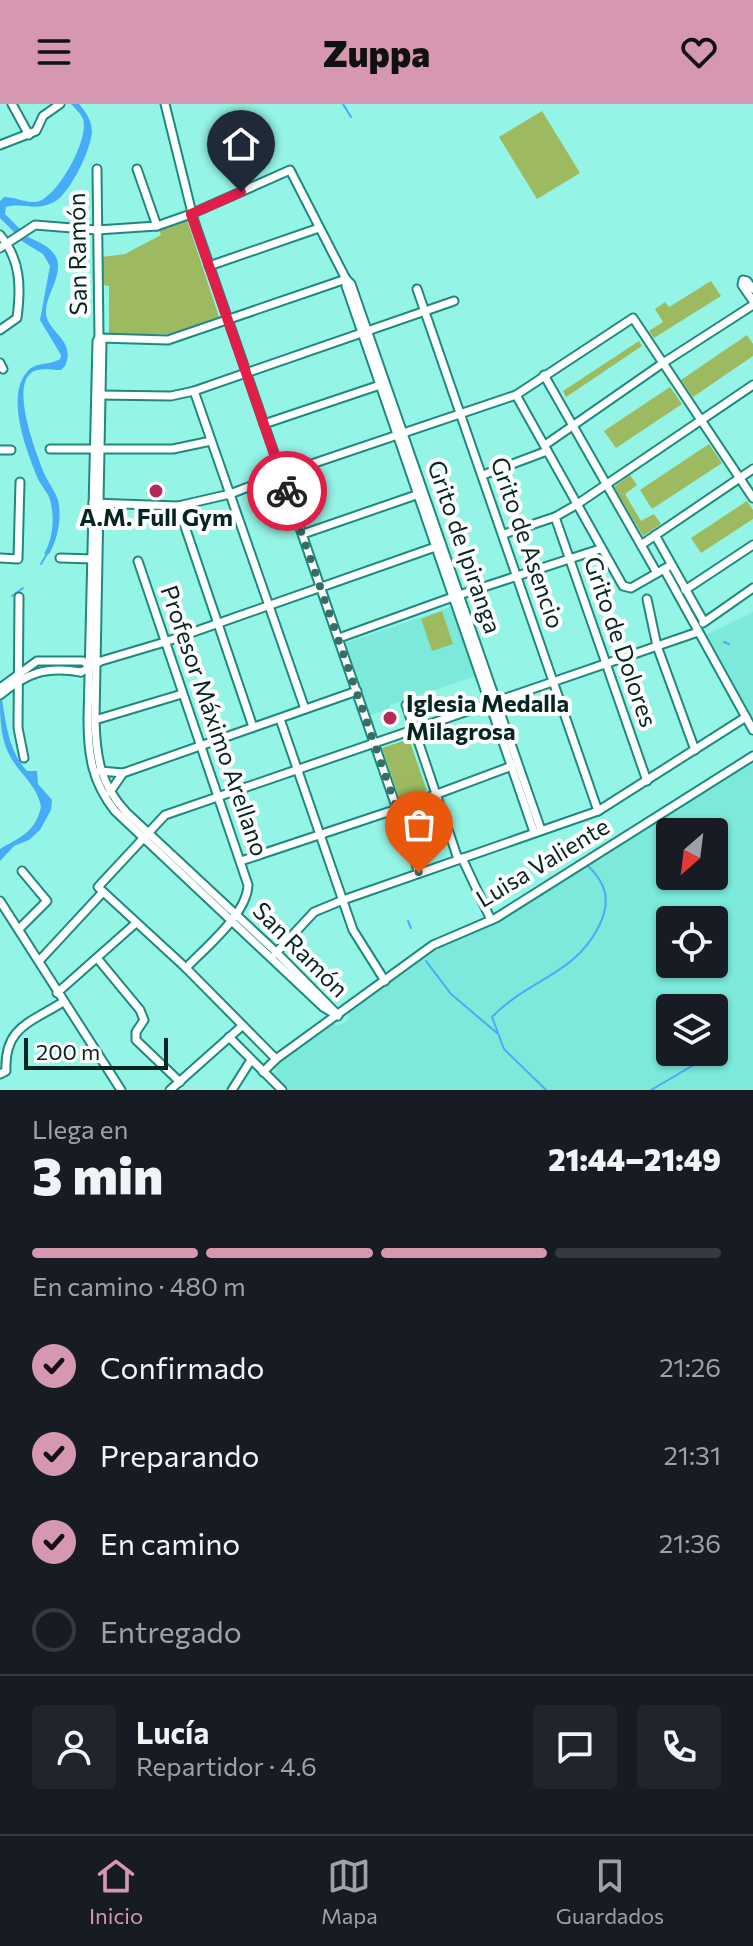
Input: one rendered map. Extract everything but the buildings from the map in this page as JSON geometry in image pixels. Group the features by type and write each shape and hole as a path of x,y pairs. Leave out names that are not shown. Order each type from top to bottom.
{"street":[{"path":"12,104 29,135"},
{"path":"0,145 29,135 39,128 43,116 60,104"},
{"path":"165,104 191,214 419,873"},
{"name":"San Ramón","path":"97,169 99,395 95,720 100,771 110,792 146,835"},
{"path":"137,169 157,226"},
{"name":"Grito de Ipiranga","path":"191,214 290,170 351,284 537,831"},
{"path":"4,246 35,225 97,230 157,226 191,214"},
{"path":"209,266 319,228"},
{"path":"0,235 20,274 17,318 0,330"},
{"path":"99,338 168,340 346,279"},
{"path":"483,475 546,448 573,425 753,303 749,288"},
{"name":"Grito de Asencio","path":"417,289 598,811"},
{"path":"99,395 171,396 194,391 454,301"},
{"path":"97,503 178,506 230,494 462,414 516,395 633,318 753,498"},
{"path":"544,375 641,545 685,590 704,622"},
{"path":"264,424 383,384"},
{"path":"504,534 555,517 576,505 753,385"},
{"path":"194,391 305,709"},
{"path":"516,395 620,583 631,588 664,569"},
{"path":"50,449 173,449 211,441"},
{"path":"0,450 11,450"},
{"path":"641,545 753,469"},
{"path":"0,558 18,559 20,482"},
{"path":"303,534 421,494"},
{"path":"178,506 253,727"},
{"name":"Grito de Dolores","path":"555,517 647,781"},
{"path":"655,535 664,569 753,730"},
{"path":"685,590 753,545"},
{"path":"18,678 40,671 81,672 94,664 439,546"},
{"path":"339,638 600,549"},
{"path":"60,558 95,559"},
{"name":"Profesor Máximo Arellano","path":"138,561 248,885 248,895 233,917 186,968"},
{"path":"39,961 165,815 698,632 704,622 753,588"},
{"path":"19,597 18,728 24,758"},
{"path":"647,599 657,646 695,750"},
{"path":"3,689 37,661 94,664"},
{"name":"San Ramón","path":"94,664 89,680 88,747 91,767 106,798 274,955 323,1007 338,1016"},
{"path":"81,672 89,680"},
{"path":"100,771 123,773 357,691"},
{"path":"95,720 182,694"},
{"path":"406,705 460,859 491,920"},
{"path":"274,955 314,912 598,811 746,717"},
{"path":"280,719 357,938 385,981"},
{"name":"Luisa Valiente","path":"263,1072 276,1059 433,945 491,920 753,756"},
{"path":"241,861 397,809 515,765"},
{"path":"110,792 123,773"},
{"path":"19,929 47,901 22,871"},
{"path":"101,890 186,968 276,1059"},
{"path":"0,901 121,1090"},
{"path":"57,993 136,923"},
{"path":"97,958 140,1010 143,1024 136,1032 136,1040 180,1082"},
{"path":"2,1073 6,1071 7,1046 15,1033 63,1002"},
{"path":"170,1090 242,1026"},
{"path":"229,1037 282,1090"},
{"path":"232,1090 251,1060"}],"shaded area":[{"path":"542,111 580,173 537,199 499,137"},
{"path":"187,220 219,317 170,334 109,334 109,286 102,285 102,257 125,254 161,235 158,228"},
{"path":"711,281 721,296 654,338 649,331 663,322 655,309 665,302 669,307"},
{"path":"747,335 753,344 753,356 693,397 681,380"},
{"path":"639,341 642,346 566,397 563,391"},
{"path":"670,387 682,404 616,448 604,431"},
{"path":"709,444 722,463 652,509 640,490"},
{"path":"630,475 637,485 625,494 641,521 654,514 661,524 643,536 614,487"},
{"path":"747,501 753,510 753,519 701,553 691,538"},
{"path":"451,607 476,676 390,705 390,709 370,715 346,643"},
{"path":"442,611 453,644 432,651 421,619"},
{"path":"753,612 753,732 700,638"},
{"path":"409,739 427,791 400,800 382,748"},
{"path":"753,759 753,1090 289,1090 272,1074 277,1070 273,1066 332,1023 339,1026 349,1019 348,1013 449,941 498,919 656,820 656,890 728,890 728,818 659,818"}],"water":[{"path":"71,104 79,104 91,124 91,140 84,160 67,190 54,202 41,206 6,207 5,214 21,230 16,234 0,218 0,201 4,197 36,202 44,199 62,180 76,154 84,128 82,117"},
{"path":"26,236 47,247 56,257 58,270 46,311 50,325 64,342 68,357 61,370 41,369 31,373 25,381 23,392 31,436 59,507 58,528 49,554 44,554 51,535 52,507 24,440 18,395 27,372 38,365 60,359 61,355 40,320 50,266 43,254 20,240"},
{"path":"2,700 16,755 27,771 37,771 38,784 52,800 51,810 40,830 29,840 14,846 0,861 0,849 31,829 41,807 33,787 5,745 0,716"}],"waterway":[{"path":"343,104 351,117"},
{"path":"41,564 48,552"},
{"path":"12,596 23,588"},
{"path":"724,642 729,644"},
{"path":"546,1090 504,1049 492,1017 520,994 564,967 589,942 603,917 606,901 603,886 587,865"},
{"path":"408,921 411,928"},
{"path":"426,961 451,994 497,1033"},
{"path":"651,1090 692,1066"}],"way so far":[{"path":"287,491 419,873"}],"place":[{"name":"A.M. Full Gym","path":"156,491"},
{"name":"Iglesia Medalla Milagrosa","path":"390,718"}],"route":[{"path":"241,192 191,214 287,491"}]}
